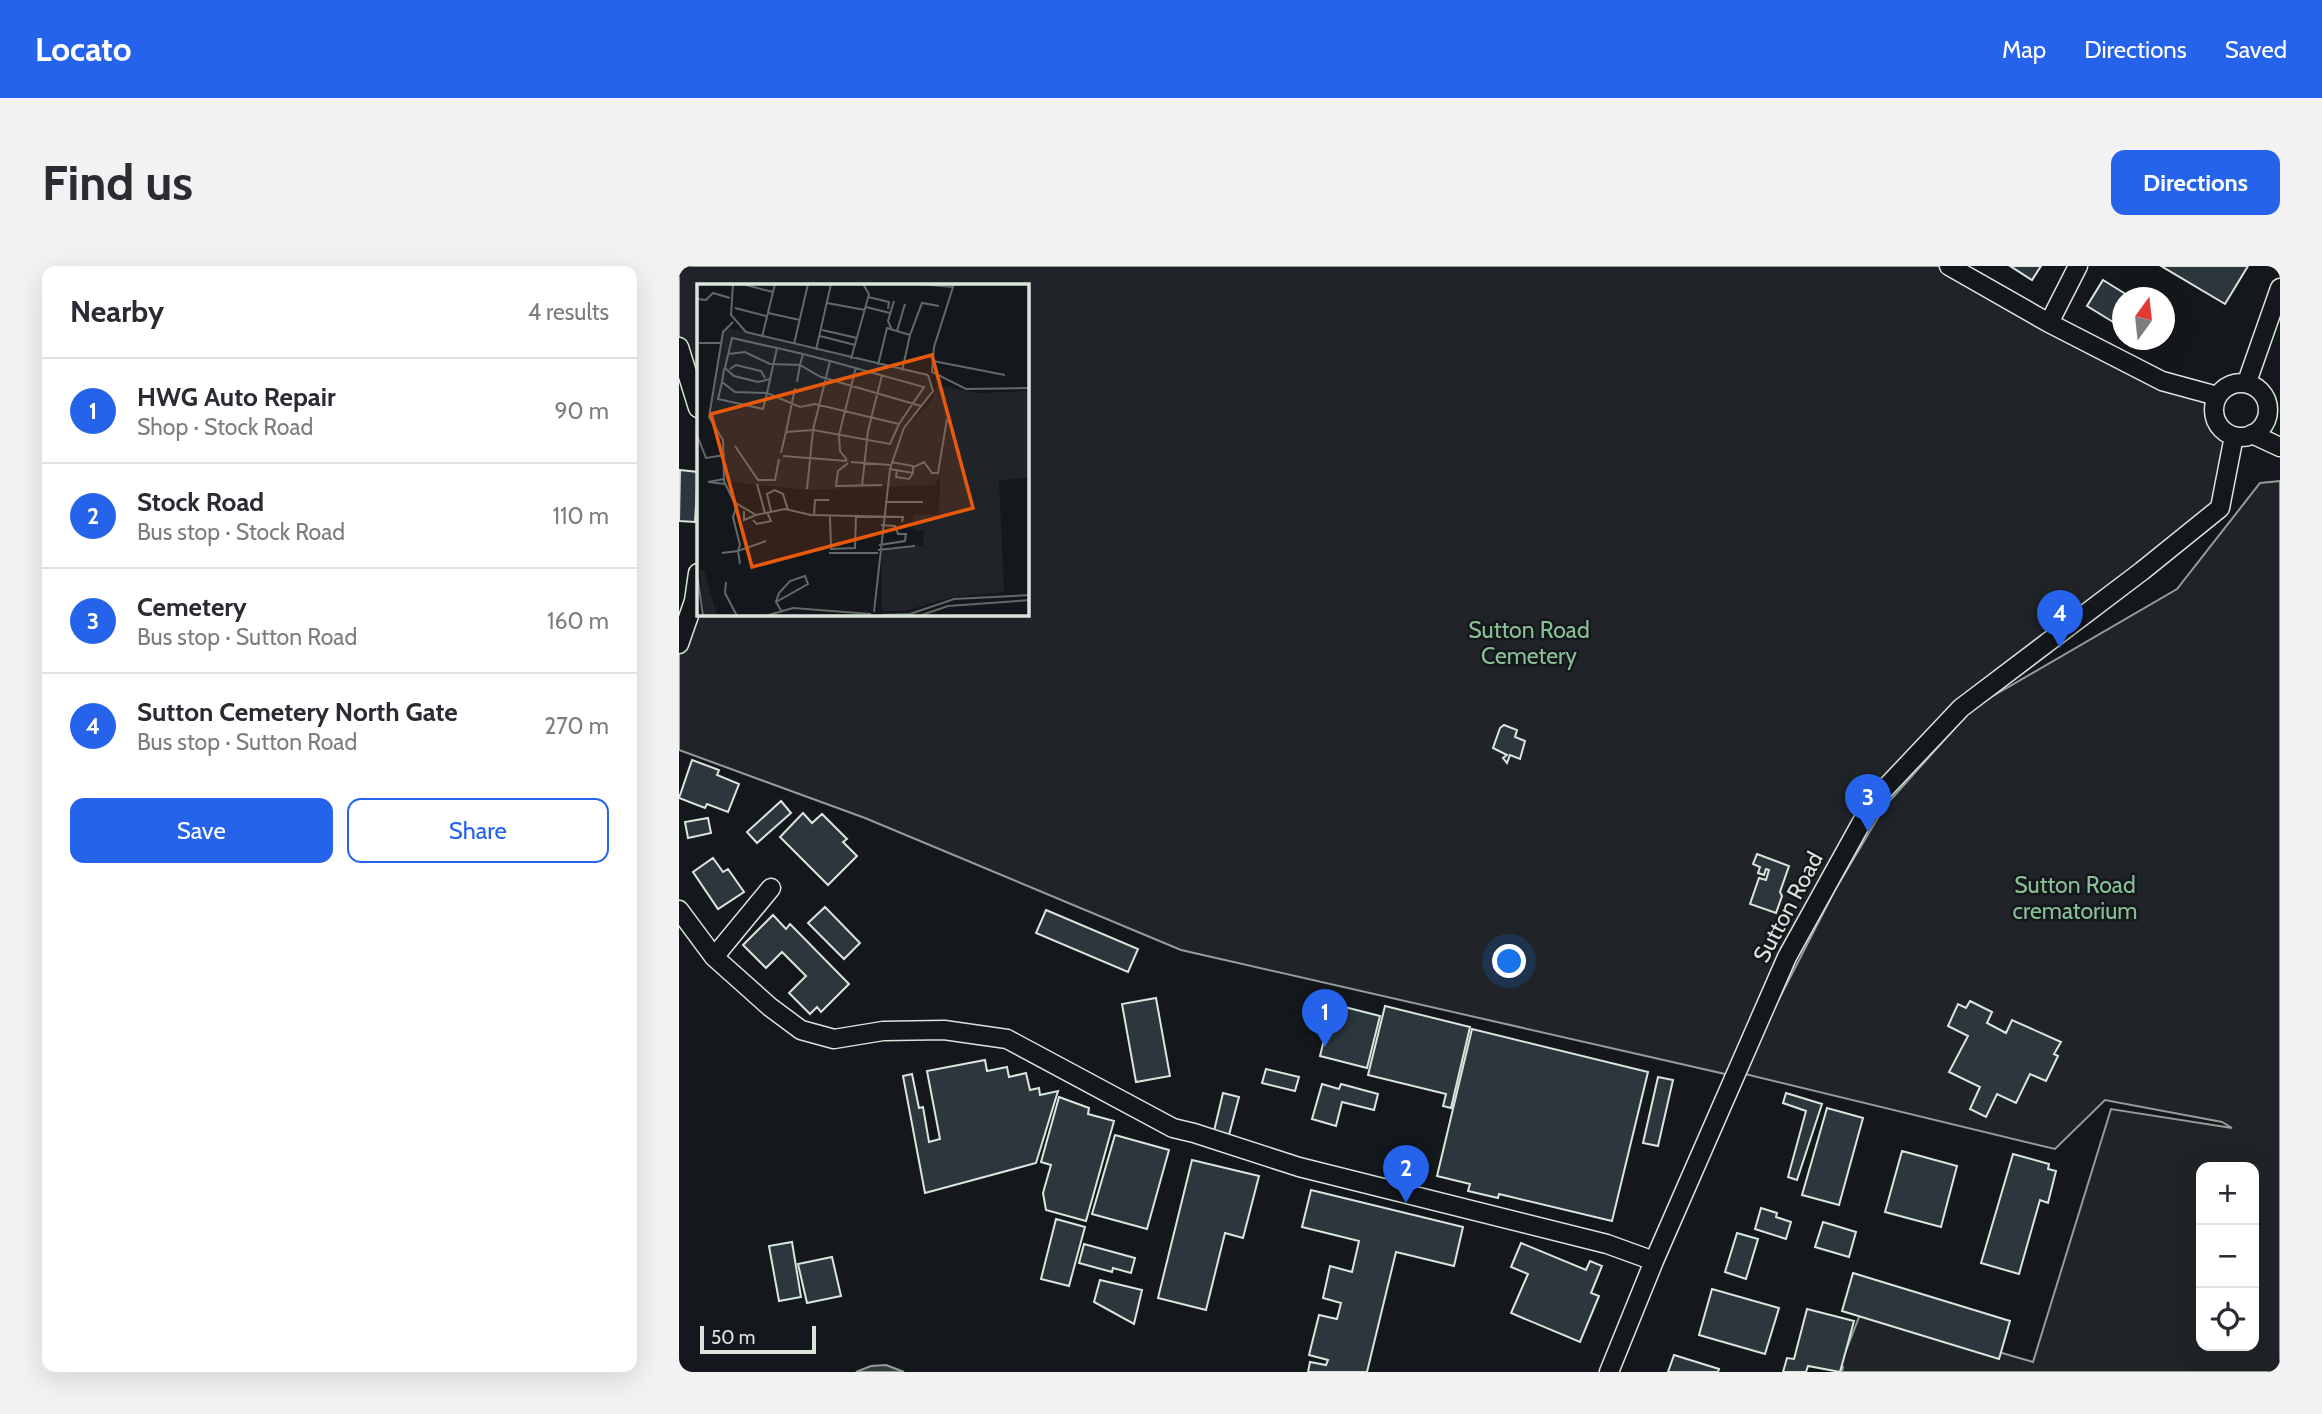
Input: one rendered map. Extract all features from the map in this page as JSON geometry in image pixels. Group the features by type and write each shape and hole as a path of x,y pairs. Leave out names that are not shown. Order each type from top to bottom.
{"street":[{"path":"1949,266 2049,323 2162,381 2217,396"},
{"path":"2049,323 2078,266"},
{"path":"2280,288 2247,383 2238,382 2227,386 2217,396 2214,413 2221,428 2258,431 2280,447"},
{"path":"679,347 697,405"},
{"name":"Sutton Road","path":"1609,1372 1654,1261 1787,957 1874,800 1961,708 2142,571 2220,508 2269,408 2263,392 2247,383"},
{"path":"679,644 694,601 697,580"},
{"path":"714,957 771,888"},
{"path":"679,910 714,957 770,1007 801,1030 834,1039 883,1031 944,1030 1007,1039 1173,1128 1299,1167 1607,1244 1654,1261"}],"green space":[{"name":"Sutton Road Cemetery","path":"679,266 1949,266 2049,323 2217,396 2217,420 2234,436 2220,508 1961,708 1874,800 1734,1076 1181,950 865,818 679,750 679,644 697,616 1029,616 1029,284 697,284 697,405 679,347"},
{"name":"Sutton Road crematorium","path":"2280,481 2280,1372 1842,1372 1843,1367 1840,1366 1861,1312 2033,1362 2111,1109 2232,1128 2222,1122 2105,1100 2055,1149 1741,1073 1835,890 1885,806 1974,707 2177,589 2260,483"}],"shaded area":[{"path":"886,1365 904,1372 856,1372 871,1366"}],"building":[{"path":"2010,266 2041,266 2032,280"},
{"path":"2161,266 2248,266 2225,304"},
{"path":"2103,280 2114,287 2112,287 2112,321 2087,306"},
{"path":"680,470 697,472 695,522 679,521"},
{"path":"1504,725 1517,730 1515,737 1525,741 1520,759 1510,755 1507,763 1503,758 1507,755 1493,748 1500,728"},
{"path":"692,760 719,770 717,775 739,784 728,812 707,804 705,808 679,798"},
{"path":"781,801 791,813 757,843 747,832"},
{"path":"803,813 812,823 822,814 847,839 843,842 857,856 828,885 780,837"},
{"path":"708,818 711,833 688,838 685,822"},
{"path":"1757,854 1789,866 1776,913 1750,904 1759,878 1766,880 1769,870 1766,869 1764,875 1758,873 1760,867 1753,864"},
{"path":"713,858 723,872 728,869 744,892 718,909 693,872"},
{"path":"825,907 860,943 844,959 808,923"},
{"path":"1046,910 1138,949 1128,972 1036,933"},
{"path":"773,915 786,929 790,924 849,984 821,1012 817,1007 810,1014 789,993 806,976 782,952 766,968 743,945"},
{"path":"1156,998 1170,1076 1136,1082 1122,1004"},
{"path":"1970,1001 1992,1012 1987,1023 2006,1033 2012,1020 2061,1042 2054,1054 2058,1056 2046,1081 2030,1074 2016,1103 1997,1094 1986,1117 1970,1109 1980,1087 1949,1072 1968,1036 1948,1026 1958,1004 1966,1008"},
{"path":"1333,1004 1380,1016 1367,1068 1320,1056"},
{"path":"1385,1006 1470,1027 1451,1108 1443,1106 1446,1094 1368,1075"},
{"path":"1472,1029 1648,1072 1612,1221 1499,1194 1498,1198 1468,1191 1470,1184 1437,1176"},
{"path":"985,1060 987,1071 1007,1067 1009,1077 1026,1073 1030,1090 1039,1088 1040,1095 1058,1091 1036,1163 925,1193 903,1076 912,1074 919,1108 923,1107 929,1142 940,1139 927,1071"},
{"path":"1266,1069 1299,1077 1295,1091 1262,1083"},
{"path":"1658,1077 1673,1080 1658,1146 1643,1143"},
{"path":"1322,1084 1339,1089 1341,1084 1378,1094 1374,1110 1342,1102 1336,1126 1312,1119"},
{"path":"1223,1093 1239,1097 1229,1135 1214,1131"},
{"path":"1786,1093 1822,1104 1797,1180 1788,1177 1806,1111 1783,1103"},
{"path":"1059,1097 1089,1108 1088,1114 1114,1121 1086,1221 1046,1210 1043,1193 1051,1165 1041,1162"},
{"path":"1827,1108 1863,1118 1839,1205 1802,1195"},
{"path":"1115,1135 1169,1150 1147,1229 1092,1214"},
{"path":"1902,1151 1957,1166 1941,1227 1885,1212"},
{"path":"2013,1154 2049,1164 2048,1169 2056,1171 2048,1203 2040,1200 2019,1274 1981,1263"},
{"path":"1192,1160 1259,1176 1243,1238 1225,1233 1206,1310 1158,1298"},
{"path":"1311,1190 1463,1227 1454,1266 1396,1252 1367,1372 1308,1372 1310,1362 1326,1365 1328,1360 1309,1355 1319,1315 1337,1319 1341,1303 1323,1298 1330,1266 1352,1272 1359,1241 1302,1227"},
{"path":"1761,1208 1777,1213 1776,1217 1791,1222 1786,1239 1755,1229"},
{"path":"1056,1219 1085,1227 1069,1286 1041,1279"},
{"path":"1823,1222 1856,1232 1849,1257 1815,1247"},
{"path":"1737,1233 1758,1239 1746,1279 1725,1272"},
{"path":"792,1242 801,1297 779,1301 769,1246"},
{"path":"1521,1243 1586,1270 1590,1261 1602,1266 1591,1293 1599,1296 1580,1342 1511,1313 1528,1274 1511,1267"},
{"path":"1084,1244 1135,1258 1131,1273 1113,1268 1112,1272 1079,1263"},
{"path":"832,1257 841,1296 807,1303 798,1264"},
{"path":"1853,1273 2010,1321 1999,1359 1842,1311"},
{"path":"1100,1280 1142,1290 1134,1324 1094,1302"},
{"path":"1712,1289 1779,1308 1765,1354 1699,1335"},
{"path":"1807,1309 1854,1321 1840,1372 1808,1366 1806,1372 1783,1372 1787,1358 1794,1359"},
{"path":"1674,1355 1719,1369 1718,1372 1668,1372"}],"place":[{"name":"Sutton Cemetery North Gate","path":"2060,648"},
{"name":"Cemetery","path":"1868,832"},
{"name":"HWG Auto Repair","path":"1325,1047"},
{"name":"Stock Road","path":"1406,1203"}]}
